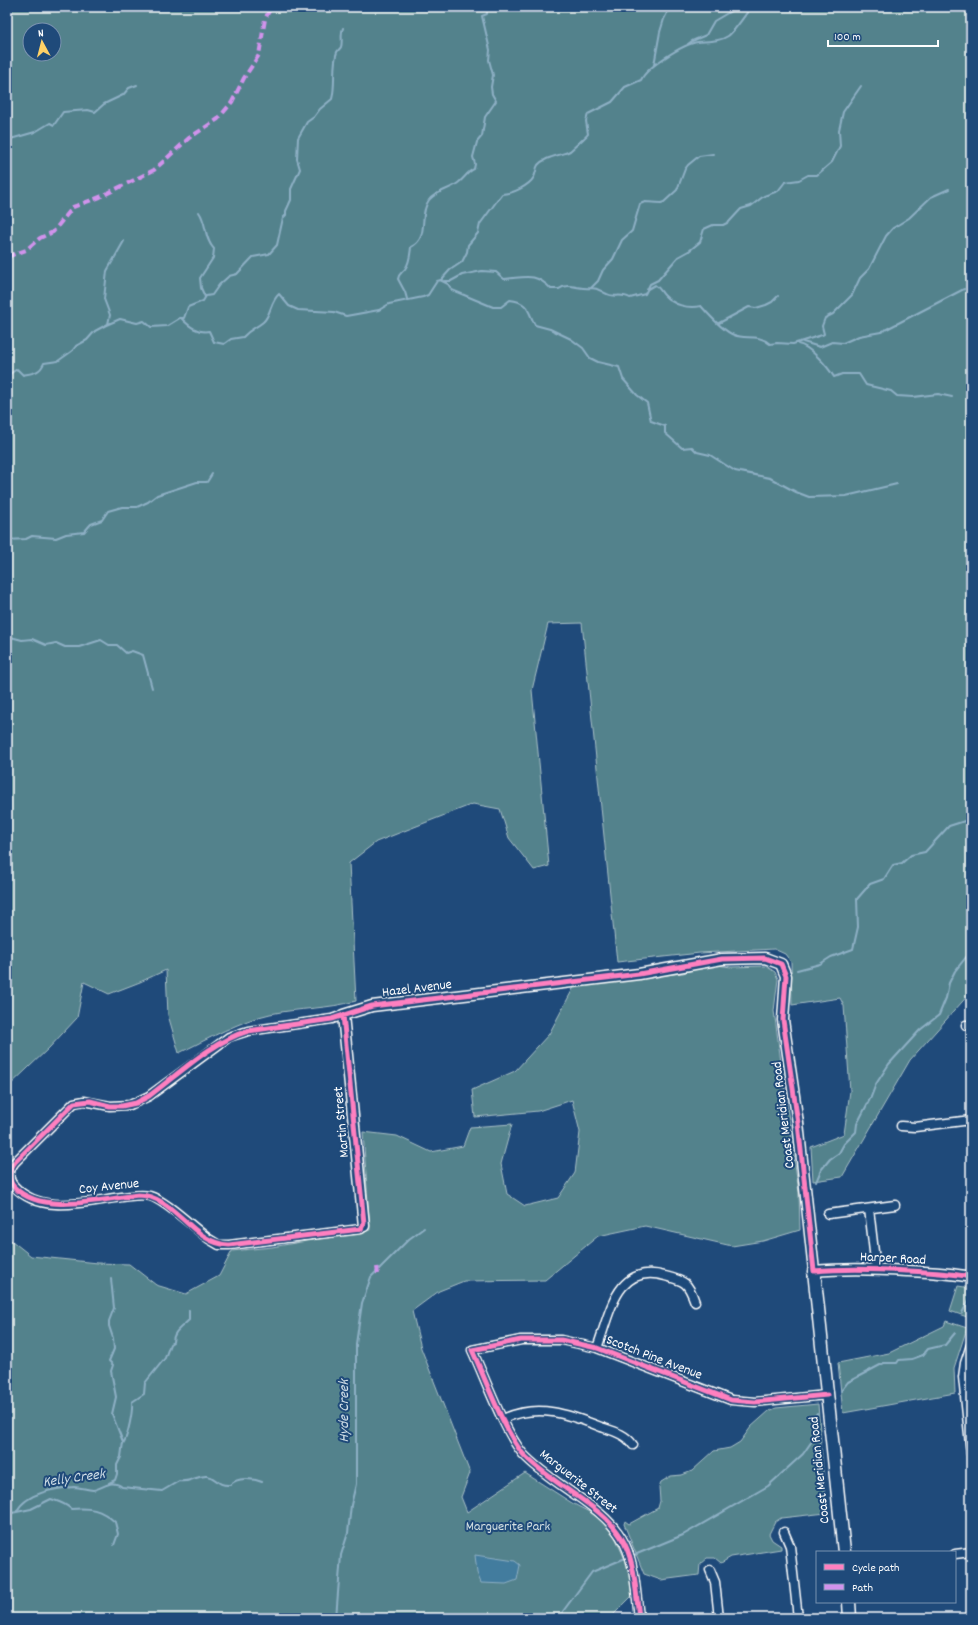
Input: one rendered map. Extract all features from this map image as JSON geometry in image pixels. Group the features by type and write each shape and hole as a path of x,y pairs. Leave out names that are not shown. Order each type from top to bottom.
{"main road":[{"name":"Coast Meridian Road","path":"814,1271 844,1551"},
{"path":"849,1603 850,1618"}],"street":[{"name":"Hazel Avenue","path":"84,1101 110,1106 130,1105 149,1096 229,1037 248,1031 332,1019 372,1006 651,972 714,960 756,958 775,960"},
{"name":"Coast Meridian Road","path":"775,960 783,966 786,976 784,1020 798,1123 814,1271"},
{"name":"Martin Street","path":"343,1015 364,1226"},
{"name":"Coy Avenue","path":"84,1101 74,1103 67,1108 12,1166 9,1176 12,1184 28,1197 41,1203 55,1204 138,1195 149,1196 160,1200 209,1240 224,1245 354,1230 364,1226"},
{"path":"901,1126 915,1127 971,1120"},
{"path":"828,1214 895,1205"},
{"path":"870,1209 876,1269"},
{"name":"Harper Road","path":"814,1271 876,1269 941,1273 971,1277"},
{"path":"596,1348 619,1290 627,1281 635,1276 652,1273 681,1280 689,1286 695,1302"},
{"name":"Scotch Pine Avenue","path":"472,1350 510,1341 537,1338 568,1341 596,1348 731,1400 755,1402 827,1395"},
{"path":"971,1345 965,1363 963,1377 971,1454"},
{"name":"Marguerite Street","path":"472,1350 514,1441 534,1465 598,1510 610,1521 622,1538 633,1565 640,1618"},
{"path":"503,1419 534,1410 561,1412 622,1435 633,1445"},
{"path":"784,1532 790,1544 798,1618"},
{"path":"956,1554 971,1552"},
{"path":"710,1570 715,1582 718,1618"}],"green space":[{"path":"7,7 971,7 971,992 910,1060 842,1177 813,1181 811,1147 844,1134 850,1091 844,1006 840,998 792,1005 791,962 785,954 774,949 700,953 617,962 582,623 548,624 532,690 549,866 534,870 509,838 500,809 473,804 376,842 349,863 356,1001 335,1006 281,1012 259,1017 224,1031 179,1053 168,1015 166,970 109,994 84,982 77,1018 49,1048 7,1088"},
{"name":"Marguerite Park","path":"710,964 731,967 766,966 775,972 778,979 774,1011 799,1193 800,1230 763,1241 732,1246 645,1226 598,1236 545,1280 464,1281 439,1291 412,1311 421,1348 470,1473 461,1497 467,1512 525,1473 572,1503 597,1516 615,1537 633,1577 632,1596 610,1618 7,1618 7,1237 31,1256 98,1263 129,1264 156,1285 186,1294 219,1276 232,1251 272,1247 370,1230 363,1132 397,1136 431,1152 463,1146 470,1127 512,1124 501,1164 507,1194 525,1206 558,1198 575,1173 580,1132 572,1100 538,1111 475,1117 472,1090 515,1071 549,1034 575,985 683,973"},
{"path":"958,1286 971,1288 970,1318 950,1311"},
{"path":"946,1321 967,1328 954,1368 955,1393 843,1413 838,1363 889,1353 944,1326"},
{"path":"818,1404 826,1513 781,1518 775,1522 769,1534 772,1540 781,1546 781,1549 731,1557 721,1563 715,1558 707,1558 700,1564 699,1575 661,1580 644,1574 624,1524 625,1521 629,1524 658,1508 660,1501 659,1487 661,1482 671,1476 682,1475 692,1471 714,1451 730,1448 740,1442 751,1427 769,1411 776,1408"}],"water":[{"path":"475,1555 515,1561 520,1565 517,1580 506,1584 481,1583 477,1573"}],"waterway":[{"path":"407,299 398,279 408,264 411,247 417,243 420,238 426,206 432,197 454,185 474,169 475,164 473,157 477,142 482,136 485,117 496,101 492,94 491,87 493,75 489,60 490,50 482,16 487,14 487,7"},
{"path":"654,65 660,32 670,7"},
{"path":"688,44 706,35 714,21 731,11 732,7"},
{"path":"182,319 194,329 209,331 214,342 224,344 231,339 243,337 263,322 268,316 274,301 279,294 289,306 298,310 334,312 346,316 379,310 389,304 428,295 437,281 441,280 450,270 462,262 467,252 468,245 478,233 480,224 502,194 511,193 520,189 532,180 537,166 541,162 570,151 588,134 586,121 588,114 612,102 625,87 641,80 650,69 675,51 698,42 725,38 737,27 751,7"},
{"path":"104,326 120,319 137,323 144,321 151,327 167,326 180,318 184,318 188,307 203,301 206,296 212,295 219,285 229,276 237,274 253,257 269,254 277,245 283,218 286,215 286,211 291,200 291,189 300,169 297,159 298,138 307,122 332,99 334,87 334,68 337,52 341,47 343,28"},
{"path":"7,140 35,132 50,123 54,125 63,112 88,110 95,112 104,104 123,95 129,88 137,85"},
{"path":"591,288 598,289 612,296 624,296 630,298 645,294 650,284 658,280 678,257 689,251 700,242 704,229 713,225 723,225 729,222 741,209 751,206 764,196 778,191 785,182 799,180 808,175 817,175 832,162 840,146 839,130 843,112 861,86"},
{"path":"444,281 451,281 462,275 482,271 496,272 504,279 523,277 534,278 545,283 551,289 559,289 567,286 591,288 598,281 603,270 613,259 622,240 632,231 640,204 645,202 664,202 677,190 688,165 699,156 713,154"},
{"path":"648,289 655,285 663,294 676,304 691,307 701,306 721,326 734,335 761,339 770,344 793,344 822,335 824,334 822,326 825,318 833,314 852,295 860,278 869,269 886,236 893,228 909,218 931,197 949,189"},
{"path":"199,212 202,216 209,241 214,249 213,258 200,278 201,288 205,297"},
{"path":"7,376 17,369 23,375 33,373 38,371 44,363 58,361 72,351 76,346 87,340 95,331 108,324 110,315 104,299 107,271 124,241"},
{"path":"440,280 448,284 452,290 493,307 501,307 510,300 521,303 527,308 535,325 550,329 571,339 583,348 590,358 598,362 619,367 623,379 637,395 647,403 651,421 665,426 665,433 682,448 692,447 697,452 710,455 735,471 770,478 809,497 846,496 897,484"},
{"path":"803,342 820,347 832,342 843,343 859,336 881,332 964,289"},
{"path":"719,323 749,307 756,308 766,305 778,296"},
{"path":"798,344 813,353 828,368 834,377 842,374 859,374 866,385 891,391 897,396 913,397 938,394 952,397"},
{"path":"7,540 26,539 32,536 56,538 66,534 84,532 91,524 102,520 108,511 122,507 137,507 148,502 157,495 197,482 207,482 212,474"},
{"path":"7,636 22,640 32,639 46,645 56,643 65,647 79,647 101,640 109,645 117,645 126,653 132,651 143,655 152,688"},
{"name":"Hyde Creek","path":"797,970 820,964 831,957 853,949 858,927 857,899 870,884 884,879 893,865 902,863 911,855 925,852 949,826 971,819"},
{"path":"816,1182 821,1170 830,1159 839,1153 844,1144 856,1132 857,1124 876,1084 889,1064 920,1030 939,1015 946,998 949,983 955,971 971,951"},
{"name":"Hyde Creek","path":"336,1618 341,1555 348,1533 351,1505 356,1484 356,1344 362,1303 371,1277 409,1239 424,1228"},
{"path":"109,1483 115,1480 123,1442 112,1414 116,1397 111,1371 113,1365 109,1361 114,1349 113,1338 109,1326 109,1321 114,1308 111,1279"},
{"path":"962,1313 971,1296"},
{"path":"123,1444 130,1423 132,1402 144,1394 145,1383 165,1358 176,1332 189,1320 189,1310"},
{"path":"841,1391 848,1382 884,1363 897,1363 899,1360 912,1359 923,1355 928,1349 945,1345 955,1333"},
{"path":"632,1556 683,1535 768,1486 803,1454 812,1441 813,1420 817,1413"},
{"name":"Kelly Creek","path":"17,1511 27,1500 50,1490 77,1487 93,1490 114,1484 122,1487 162,1491 179,1481 187,1481 203,1476 213,1478 219,1483 225,1485 230,1485 241,1479 262,1482"},
{"path":"7,1514 31,1509 51,1499 64,1504 71,1509 84,1508 94,1510 105,1514 115,1522 118,1534 114,1545"},
{"path":"558,1618 592,1572 628,1557"}],"marked path":[{"path":"7,257 26,250 40,238 53,232 73,207 100,197 154,170 189,138 218,119 232,102 244,78 259,55 265,19 271,7"},
{"path":"377,1267 378,1274"}],"cycle path":[{"path":"343,1015 364,1223 361,1229 229,1245 216,1243 204,1237 163,1203 151,1197 138,1195 90,1202 56,1203 40,1201 26,1196 14,1187 10,1181 11,1168 15,1162 74,1103 90,1101 110,1106 122,1106 136,1103 149,1096 209,1050 234,1036 248,1031 332,1019 372,1006 639,974 722,959 765,958 781,964 786,976 783,1020 798,1123 814,1271 849,1269 884,1270 939,1273 971,1277"},
{"path":"639,1618 637,1594 630,1558 625,1544 617,1531 591,1506 534,1465 523,1454 502,1418 472,1350 521,1340 561,1340 597,1348 731,1400 755,1402 827,1395"}]}
